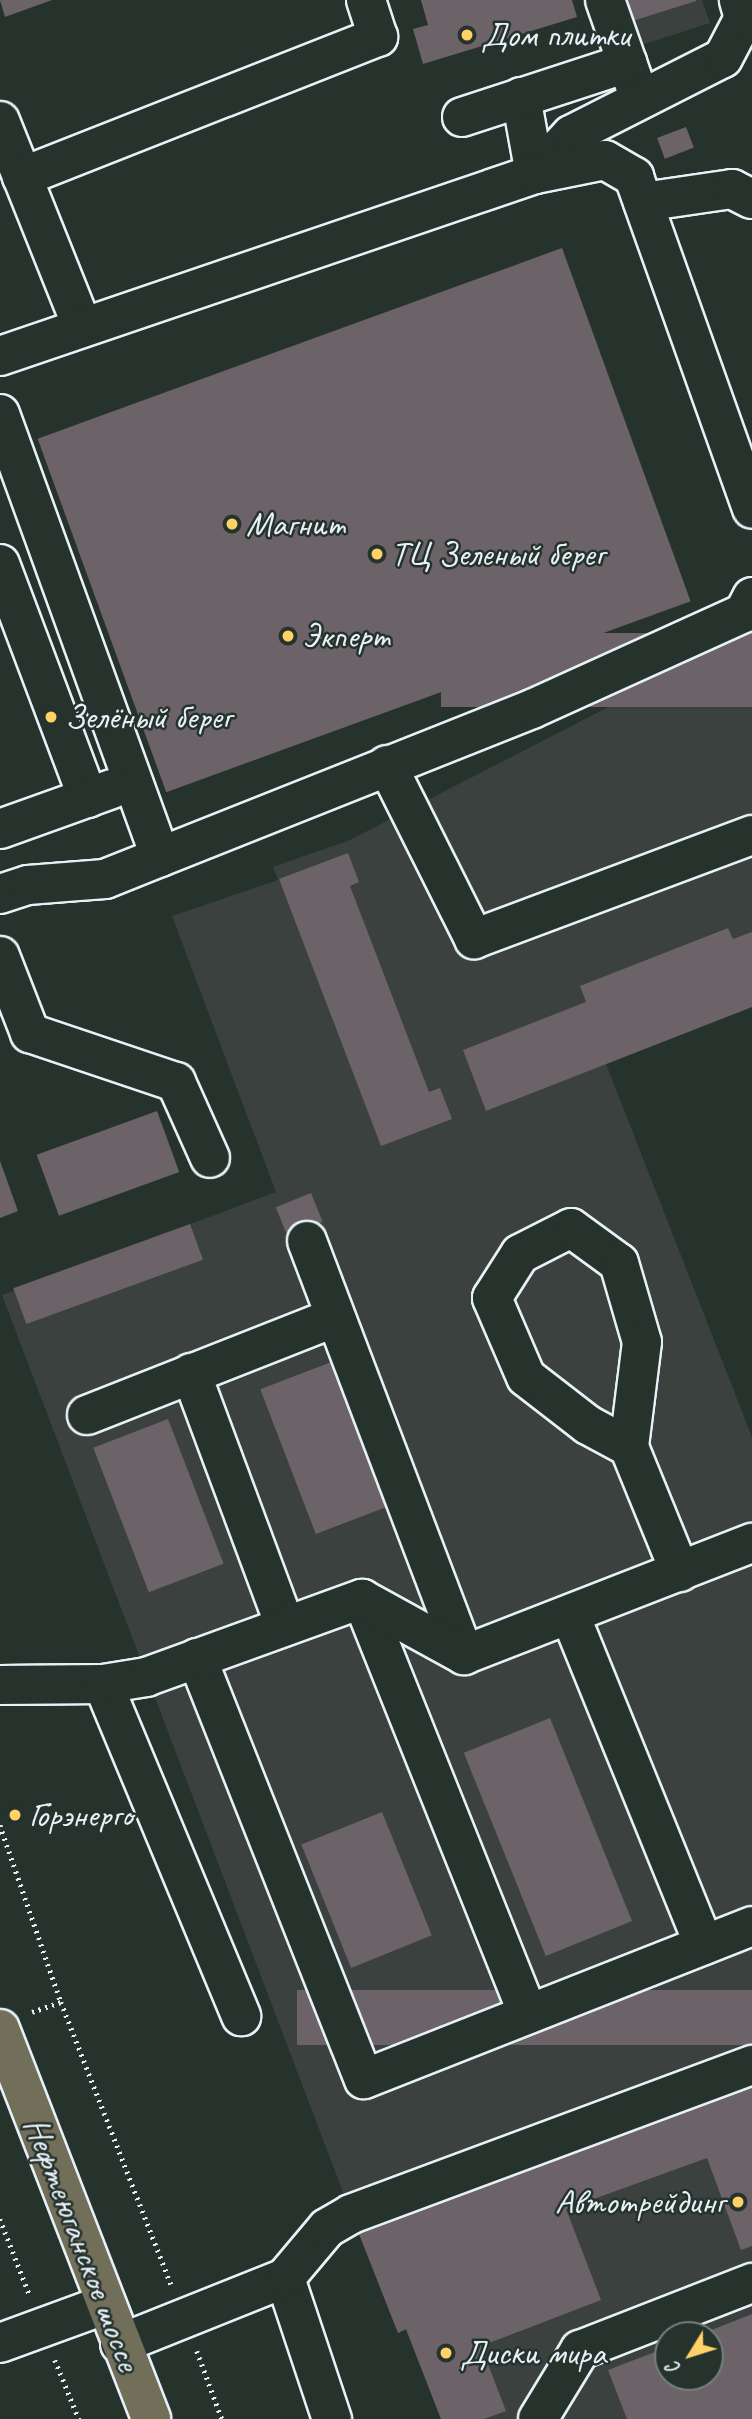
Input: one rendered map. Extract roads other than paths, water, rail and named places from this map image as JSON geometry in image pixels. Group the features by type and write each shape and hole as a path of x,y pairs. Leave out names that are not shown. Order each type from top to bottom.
{"main road":[{"name":"Нефтеюганское шоссе","path":"0,2029 104,2305 151,2419"}],"lane":[{"path":"22,177 378,37 366,0"},
{"path":"605,0 640,100"},
{"path":"535,174 572,135 723,58 744,18 738,0"},
{"path":"462,117 627,64"},
{"path":"521,97 535,174"},
{"path":"0,121 82,326"},
{"path":"0,355 535,174 605,160 634,177 752,509"},
{"path":"643,202 732,188 752,199"},
{"path":"1,420 160,857"},
{"path":"0,564 88,798"},
{"path":"0,894 28,885 105,879 532,709 744,613 752,597"},
{"path":"387,765 474,939 752,835"},
{"path":"0,829 131,782"},
{"path":"0,956 30,1033 176,1082 210,1158"},
{"path":"629,1447 588,1425 526,1377 492,1297 520,1254 571,1228 619,1263 642,1342 629,1447 680,1572"},
{"path":"307,1241 333,1318 464,1655"},
{"path":"87,1415 333,1318"},
{"path":"191,1373 285,1626"},
{"path":"0,1685 103,1684 146,1677 362,1599 464,1655 752,1543"},
{"path":"362,1599 528,2014"},
{"path":"570,1615 704,1945"},
{"path":"197,1658 364,2079 752,1926"},
{"path":"103,1684 241,2016"},
{"path":"120,2344 285,2278 327,2228 351,2214 752,2065"},
{"path":"285,2278 332,2419"},
{"path":"538,2419 580,2350 752,2283"},
{"path":"0,2343 104,2305"}],"place":[{"name":"Дом плитки","path":"467,35"},
{"name":"Магнит","path":"232,524"},
{"name":"ТЦ Зеленый берег","path":"377,554"},
{"name":"Экперт","path":"288,636"},
{"name":"Зелёный берег","path":"51,717"},
{"name":"Горэнерго","path":"15,1815"},
{"name":"Автотрейдинг","path":"738,2202"},
{"name":"Диски мира","path":"446,2353"}]}
